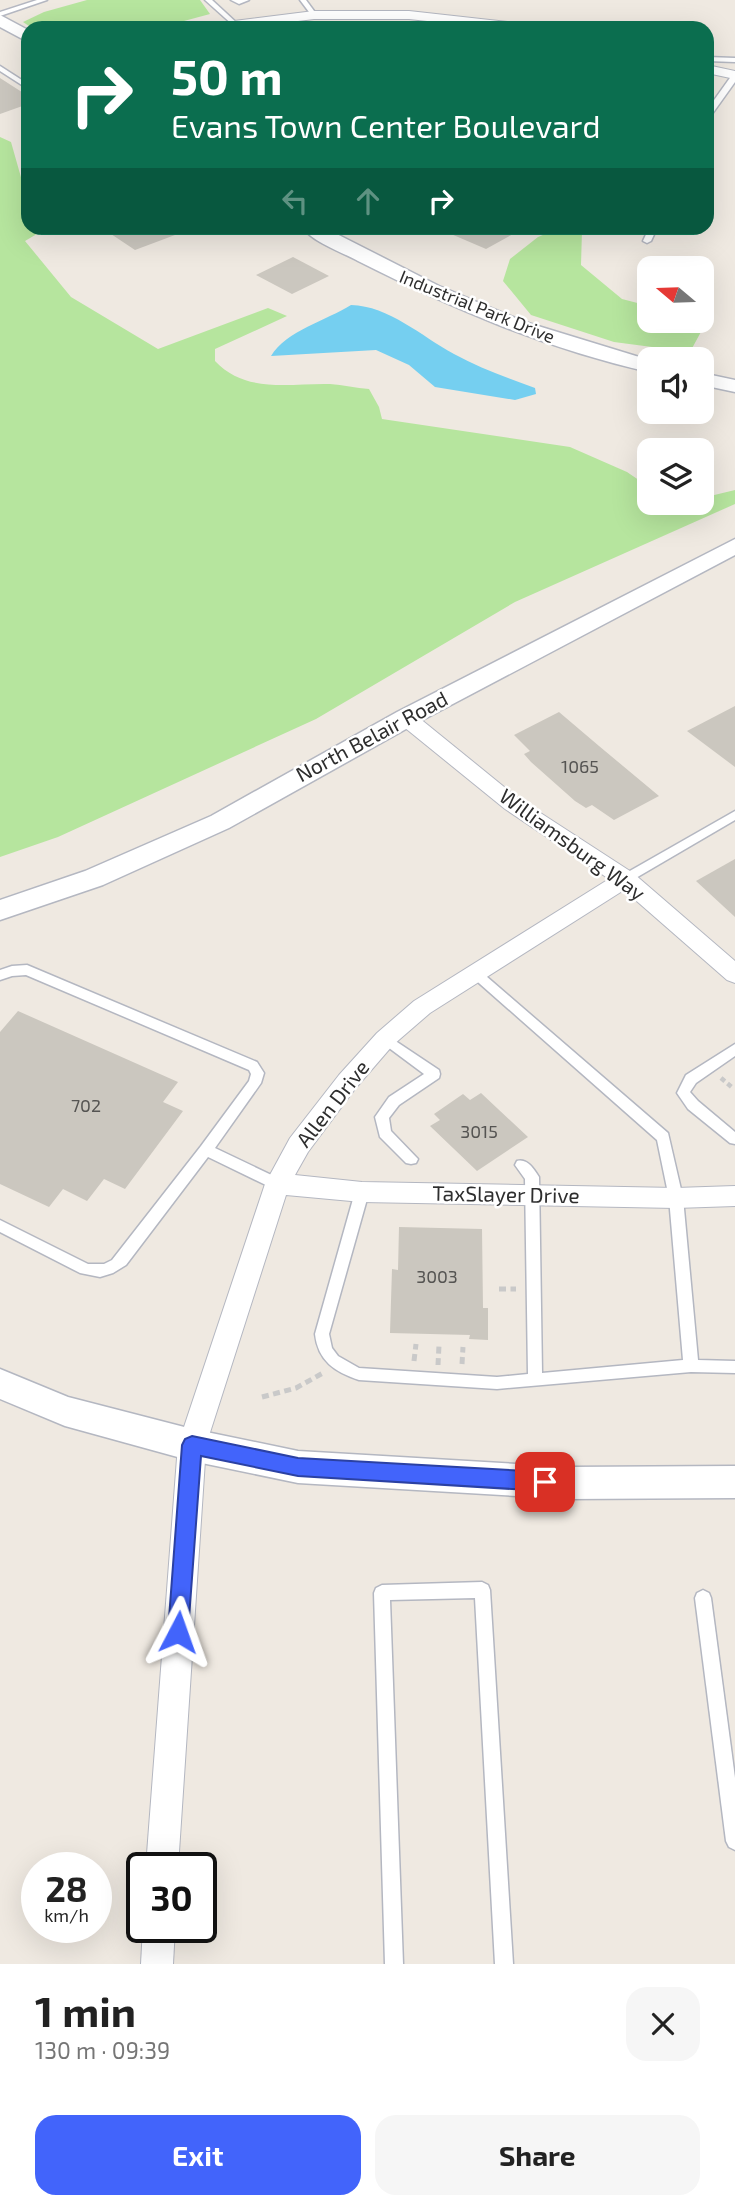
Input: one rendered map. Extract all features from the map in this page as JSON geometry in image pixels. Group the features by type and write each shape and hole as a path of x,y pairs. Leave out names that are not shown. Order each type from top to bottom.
{"street":[{"path":"267,21 314,15 409,15 463,21"},
{"path":"4,26 21,34"},
{"path":"714,71 735,76"},
{"name":"Industrial Park Drive","path":"324,235 381,267 515,327 637,363"},
{"path":"714,382 735,386"},
{"name":"North Belair Road","path":"0,910 94,878 220,822 406,718 735,546"},
{"name":"Williamsburg Way","path":"406,718 512,804 625,879 735,974"},
{"name":"Allen Drive","path":"163,1852 192,1445 277,1184 307,1135 384,1039 422,1007 625,879"},
{"name":"TaxSlayer Drive","path":"277,1184 362,1192 676,1198 735,1196"},
{"path":"0,1384 65,1411 192,1445 298,1467 568,1483 735,1482"},
{"path":"157,1964 158,1943"}],"lane":[{"path":"0,14 44,0"},
{"path":"208,0 232,21"},
{"path":"234,0 246,0"},
{"path":"303,0 314,15"},
{"path":"714,59 735,60"},
{"path":"1,69 21,82"},
{"path":"714,105 735,76"},
{"path":"647,241 650,235"},
{"path":"625,879 735,815"},
{"path":"0,975 27,970 253,1066 258,1073 255,1083 206,1150 121,1261 111,1269 98,1272 85,1269 0,1226"},
{"path":"475,973 663,1137 676,1198 691,1366"},
{"path":"384,1039 434,1074 394,1101 382,1117 385,1133 411,1159"},
{"path":"735,1049 691,1079 683,1093 693,1105 735,1139"},
{"path":"206,1150 277,1184"},
{"path":"522,1165 532,1177 536,1381"},
{"path":"362,1192 322,1334 323,1349 334,1362 359,1374 497,1383 691,1366 735,1367"},
{"path":"394,1964 382,1593 482,1590 505,1964"},
{"path":"703,1598 735,1841"}],"path":[{"path":"718,1076 734,1089"},
{"path":"499,1289 522,1290"},
{"path":"414,1365 415,1344"},
{"path":"438,1367 439,1345"},
{"path":"462,1368 463,1347"},
{"path":"262,1397 311,1382 334,1362"}],"green space":[{"path":"87,0 200,0 210,14 184,21 25,21 44,12"},
{"path":"0,137 11,142 21,177 21,235 35,235 25,241 71,297 158,349 268,308 287,316 215,349 215,361 240,378 254,383 330,384 369,389 382,419 570,447 637,479 637,515 710,515 515,602 316,719 58,837 0,857"},
{"path":"543,235 582,235 581,265 622,299 637,303 637,333 700,333 693,347 652,347 614,342 531,315 503,281 510,259"},
{"path":"735,490 735,504 714,513 714,495"}],"water":[{"path":"351,305 392,316 464,359 535,388 536,394 515,400 435,387 409,365 376,350 271,356 286,340"}],"building":[{"path":"0,78 21,92 21,106 0,114"},
{"path":"112,235 175,235 135,250"},
{"path":"453,235 511,235 486,249"},
{"path":"293,257 329,276 292,294 256,275"},
{"path":"735,706 735,767 687,731"},
{"path":"559,712 659,796 614,820 592,805 586,808 575,801 531,762 524,754 530,751 514,735"},
{"path":"735,859 735,917 696,881"},
{"path":"18,1011 178,1082 163,1102 183,1111 125,1189 104,1179 87,1201 63,1189 49,1207 0,1184 0,1032"},
{"path":"481,1093 528,1137 477,1171 430,1126 440,1120 434,1114 463,1094 470,1100"},
{"path":"399,1227 482,1229 483,1308 488,1308 488,1340 469,1339 470,1335 390,1333 392,1269 398,1270"}],"route":[{"path":"178,1632 192,1445 298,1467 545,1482"}]}
